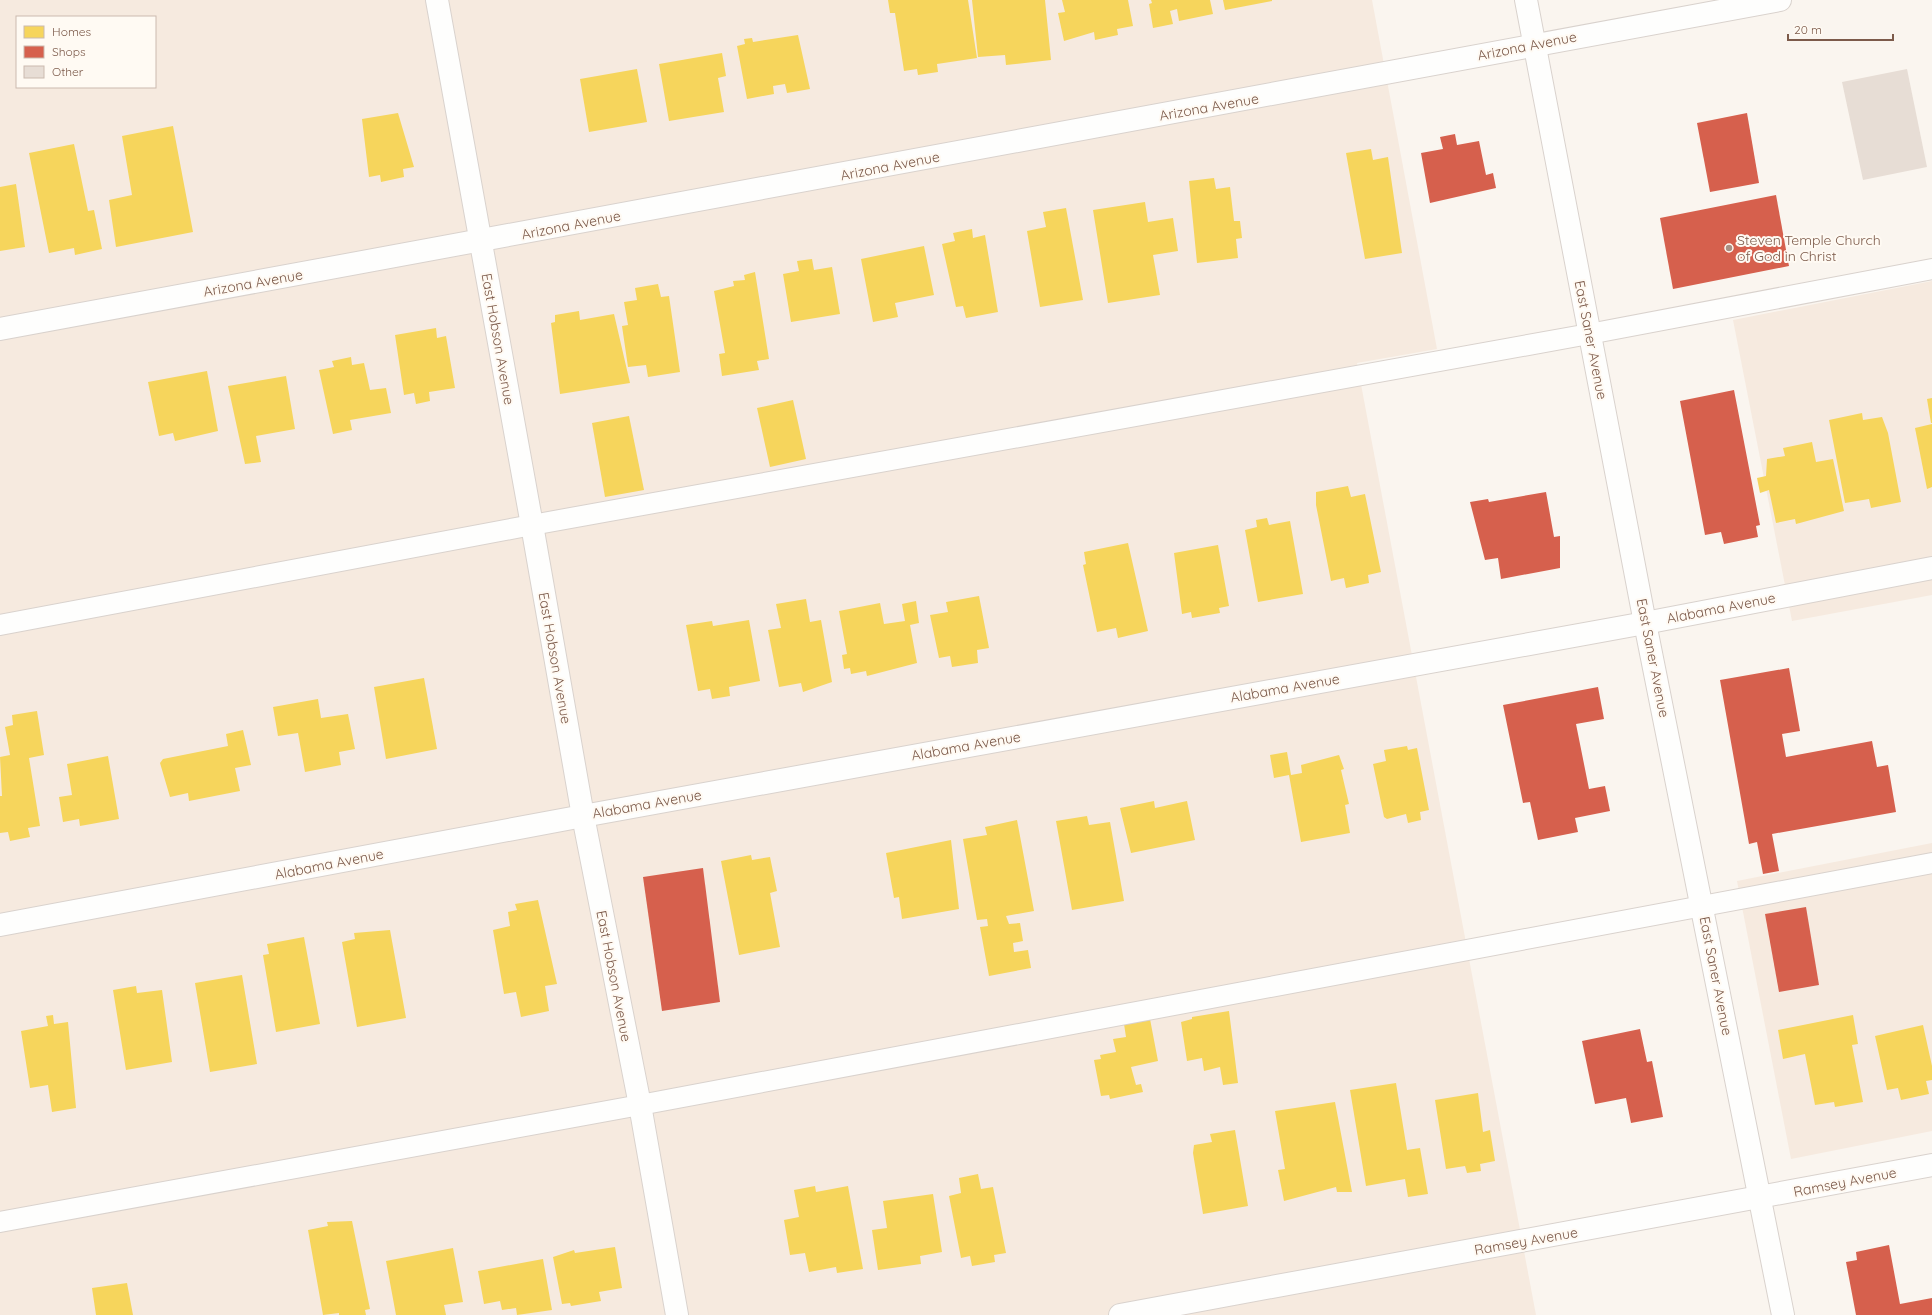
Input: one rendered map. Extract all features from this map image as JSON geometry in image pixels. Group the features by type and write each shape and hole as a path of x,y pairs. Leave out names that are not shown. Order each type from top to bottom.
{"street":[{"name":"East Hobson Avenue","path":"437,0 583,816 640,1105 676,1315"},
{"name":"East Saner Avenue","path":"1526,0 1589,334 1783,1315"},
{"name":"Arizona Avenue","path":"0,329 481,242 1320,86 1534,44 1780,0"},
{"name":"Alabama Avenue","path":"0,925 583,816 1646,623 1932,568"},
{"name":"Ramsey Avenue","path":"1120,1315 1932,1165"}],"lane":[{"path":"0,625 532,525 1589,334 1932,269"},
{"path":"0,1222 640,1105 1932,863"}],"shaded area":[{"path":"0,0 1372,0 1437,349 1357,363 1536,1315 0,1315"},
{"path":"1932,281 1932,595 1792,621 1733,320"},
{"path":"1932,843 1932,1131 1791,1159 1737,881"}],"building: Homes":[{"path":"888,0 968,0 977,58 937,64 938,72 918,75 917,69 904,71 895,13 890,13"},
{"path":"972,0 1045,0 1051,60 1006,65 1005,55 978,57"},
{"path":"1062,0 1128,0 1133,26 1117,29 1118,35 1095,40 1094,32 1064,41 1058,13 1065,12"},
{"path":"1151,0 1210,0 1213,14 1179,21 1177,9 1170,11 1173,24 1153,28 1149,4 1152,3"},
{"path":"1223,0 1272,0 1272,1 1225,10"},
{"path":"798,35 810,89 787,93 785,84 773,86 774,94 747,99 737,46 745,44 744,39 752,38 753,42"},
{"path":"722,53 726,76 718,78 724,112 669,121 659,64"},
{"path":"637,69 647,122 589,132 580,79"},
{"path":"398,113 414,167 403,169 404,177 381,182 380,175 369,177 362,119"},
{"path":"173,126 193,232 116,247 109,200 132,195 122,136"},
{"path":"74,144 88,211 94,210 102,249 75,255 74,248 49,253 29,153"},
{"path":"1371,149 1373,160 1388,157 1402,253 1365,259 1346,153"},
{"path":"1214,178 1216,189 1230,187 1234,221 1240,221 1242,238 1236,239 1238,258 1197,263 1189,181"},
{"path":"16,184 25,247 0,251 0,187"},
{"path":"1145,202 1148,222 1173,218 1178,251 1153,255 1160,295 1108,303 1093,210"},
{"path":"1066,208 1083,300 1040,307 1027,231 1046,227 1043,212"},
{"path":"972,229 973,238 985,235 998,312 966,318 963,306 956,307 942,244 955,241 953,233"},
{"path":"924,246 934,295 895,303 898,317 873,322 861,259"},
{"path":"812,259 814,270 832,267 840,314 791,322 783,274 799,271 797,261"},
{"path":"755,272 769,359 757,361 759,370 722,376 719,354 725,353 714,291 734,286 733,281 745,280 744,275"},
{"path":"658,284 661,297 669,296 680,372 648,377 646,365 628,367 622,326 628,325 624,302 637,300 635,288"},
{"path":"579,311 580,320 614,314 630,383 560,394 551,323 555,322 555,315"},
{"path":"436,328 437,338 446,336 455,388 429,392 430,401 416,404 414,393 404,395 395,335"},
{"path":"351,357 352,365 364,363 370,390 386,388 391,413 350,420 352,430 333,434 319,370 334,367 332,361"},
{"path":"207,371 218,431 175,441 173,433 159,436 148,382"},
{"path":"286,376 295,429 256,436 261,462 245,464 228,386"},
{"path":"1932,398 1932,423 1931,423 1927,399"},
{"path":"793,400 806,459 770,467 757,408"},
{"path":"1862,413 1863,420 1882,417 1888,433 1901,502 1871,508 1869,499 1845,503 1829,420"},
{"path":"629,416 644,490 605,497 592,423"},
{"path":"1932,424 1932,487 1927,489 1915,428"},
{"path":"1812,442 1816,462 1833,459 1844,511 1796,524 1795,519 1776,523 1769,490 1760,493 1757,478 1766,476 1767,459 1785,456 1783,448"},
{"path":"1348,486 1351,497 1365,494 1381,572 1368,575 1369,583 1346,588 1344,578 1331,581 1316,505 1316,492"},
{"path":"1267,518 1269,525 1290,521 1303,594 1258,602 1245,530 1257,527 1256,520"},
{"path":"1128,543 1148,631 1118,638 1116,628 1097,632 1083,565 1086,564 1084,552"},
{"path":"1218,545 1229,606 1219,608 1220,613 1192,618 1191,612 1182,614 1174,553"},
{"path":"979,596 989,648 977,650 978,663 952,667 950,656 939,658 930,615 948,612 946,602"},
{"path":"806,599 810,622 821,620 832,682 803,692 801,683 779,687 768,630 781,628 776,604"},
{"path":"916,601 919,623 910,625 917,663 867,676 866,671 851,674 850,668 844,669 842,655 847,654 839,611 880,603 884,624 905,621 902,604"},
{"path":"749,620 760,681 729,687 730,696 712,699 710,689 698,691 686,625 712,621 713,626"},
{"path":"424,678 437,749 386,759 374,687"},
{"path":"318,699 321,718 348,714 355,749 339,752 341,765 305,772 298,733 278,736 273,707"},
{"path":"37,711 44,755 29,758 40,826 28,828 30,837 10,841 8,832 0,833 0,796 2,796 0,757 10,755 5,727 13,725 12,715"},
{"path":"243,730 251,765 235,768 240,791 189,801 188,793 170,797 160,763 163,759 228,746 226,734"},
{"path":"1407,746 1408,750 1417,748 1429,810 1420,812 1421,820 1408,823 1406,814 1387,819 1384,817 1373,764 1386,761 1384,750"},
{"path":"1287,752 1291,775 1302,773 1301,765 1339,755 1344,769 1341,770 1349,804 1345,805 1350,833 1301,842 1289,775 1274,778 1270,755"},
{"path":"108,756 119,819 80,826 79,819 63,822 59,797 72,795 67,764"},
{"path":"1154,801 1155,808 1187,801 1195,840 1131,853 1120,808"},
{"path":"1087,816 1089,825 1110,822 1124,901 1072,910 1056,821"},
{"path":"1017,820 1034,911 1006,916 1009,924 1020,923 1023,941 1013,943 1014,952 1028,950 1031,968 989,976 980,927 988,926 987,919 977,920 963,839 987,835 985,827"},
{"path":"951,840 959,909 902,919 899,897 894,898 886,853"},
{"path":"751,855 752,860 770,857 777,891 770,893 780,947 739,955 721,861"},
{"path":"538,900 557,984 545,986 549,1011 521,1017 516,992 504,994 493,930 510,926 508,912 517,910 515,904"},
{"path":"390,930 406,1018 357,1027 342,942 355,939 354,933"},
{"path":"304,937 320,1024 276,1032 263,955 269,954 267,944"},
{"path":"242,975 257,1064 210,1072 195,983"},
{"path":"136,986 137,993 162,990 172,1062 126,1070 113,990"},
{"path":"1229,1011 1238,1083 1223,1085 1220,1067 1204,1071 1202,1058 1187,1061 1181,1022 1192,1019 1192,1017"},
{"path":"53,1015 54,1024 68,1022 76,1108 52,1112 48,1085 30,1088 21,1031 48,1026 46,1016"},
{"path":"1853,1015 1858,1044 1852,1045 1863,1102 1835,1107 1834,1102 1815,1105 1805,1054 1783,1059 1778,1030"},
{"path":"1150,1019 1158,1061 1131,1067 1136,1085 1141,1084 1143,1092 1110,1099 1109,1095 1101,1096 1094,1060 1101,1059 1100,1055 1116,1052 1113,1039 1126,1037 1124,1024"},
{"path":"1923,1025 1932,1066 1932,1080 1926,1081 1929,1094 1901,1100 1898,1088 1887,1090 1875,1036"},
{"path":"1396,1083 1407,1150 1420,1148 1428,1194 1408,1197 1405,1179 1366,1186 1350,1090"},
{"path":"1478,1093 1483,1132 1490,1130 1495,1161 1480,1164 1481,1171 1467,1173 1465,1166 1446,1169 1435,1100"},
{"path":"1335,1102 1352,1192 1337,1192 1336,1187 1284,1201 1278,1170 1285,1169 1275,1111"},
{"path":"1235,1130 1248,1206 1203,1214 1193,1153 1194,1145 1212,1142 1210,1134"},
{"path":"978,1174 981,1189 993,1187 1006,1253 994,1255 995,1262 972,1266 970,1256 961,1258 949,1196 961,1193 959,1178"},
{"path":"815,1186 816,1192 848,1186 863,1269 837,1273 836,1267 809,1272 805,1253 790,1255 784,1220 799,1217 794,1190"},
{"path":"933,1194 942,1252 920,1256 921,1264 878,1270 872,1230 887,1228 883,1201"},
{"path":"352,1221 370,1309 365,1310 366,1315 339,1315 339,1313 323,1315 308,1230 328,1226 327,1222"},
{"path":"615,1247 622,1288 599,1292 601,1301 571,1306 570,1303 562,1304 553,1257 574,1250 575,1253"},
{"path":"453,1248 463,1302 444,1305 446,1315 396,1315 386,1261"},
{"path":"543,1259 552,1310 517,1315 516,1308 502,1310 500,1301 484,1304 478,1271"},
{"path":"127,1283 133,1315 96,1315 92,1288"}],"building: Shops":[{"path":"1747,113 1759,183 1710,192 1697,123"},
{"path":"1455,134 1457,145 1479,141 1486,175 1493,173 1496,188 1430,203 1421,153 1443,149 1440,137"},
{"path":"1776,195 1789,266 1673,289 1660,218"},
{"path":"1734,390 1760,525 1756,526 1758,537 1724,544 1721,532 1705,535 1680,401"},
{"path":"1546,492 1554,537 1560,536 1560,568 1501,579 1498,558 1485,560 1470,502 1488,499 1489,502"},
{"path":"1789,668 1800,731 1782,734 1786,757 1872,741 1877,767 1888,765 1896,812 1772,834 1779,871 1763,874 1757,842 1749,844 1720,680"},
{"path":"1598,687 1604,719 1576,724 1589,789 1605,786 1610,811 1575,818 1578,832 1538,840 1530,802 1523,803 1503,705"},
{"path":"703,868 720,1002 662,1011 643,877"},
{"path":"1806,907 1819,985 1779,992 1765,914"},
{"path":"1640,1029 1647,1062 1652,1061 1663,1117 1631,1123 1626,1098 1595,1104 1582,1041"},
{"path":"1889,1245 1900,1304 1932,1298 1932,1315 1856,1315 1846,1262 1857,1260 1856,1252"}],"building: Other":[{"path":"1907,69 1927,167 1863,180 1842,82"}],"place":[{"name":"Steven Temple Church of God in Christ","path":"1729,248"}]}
